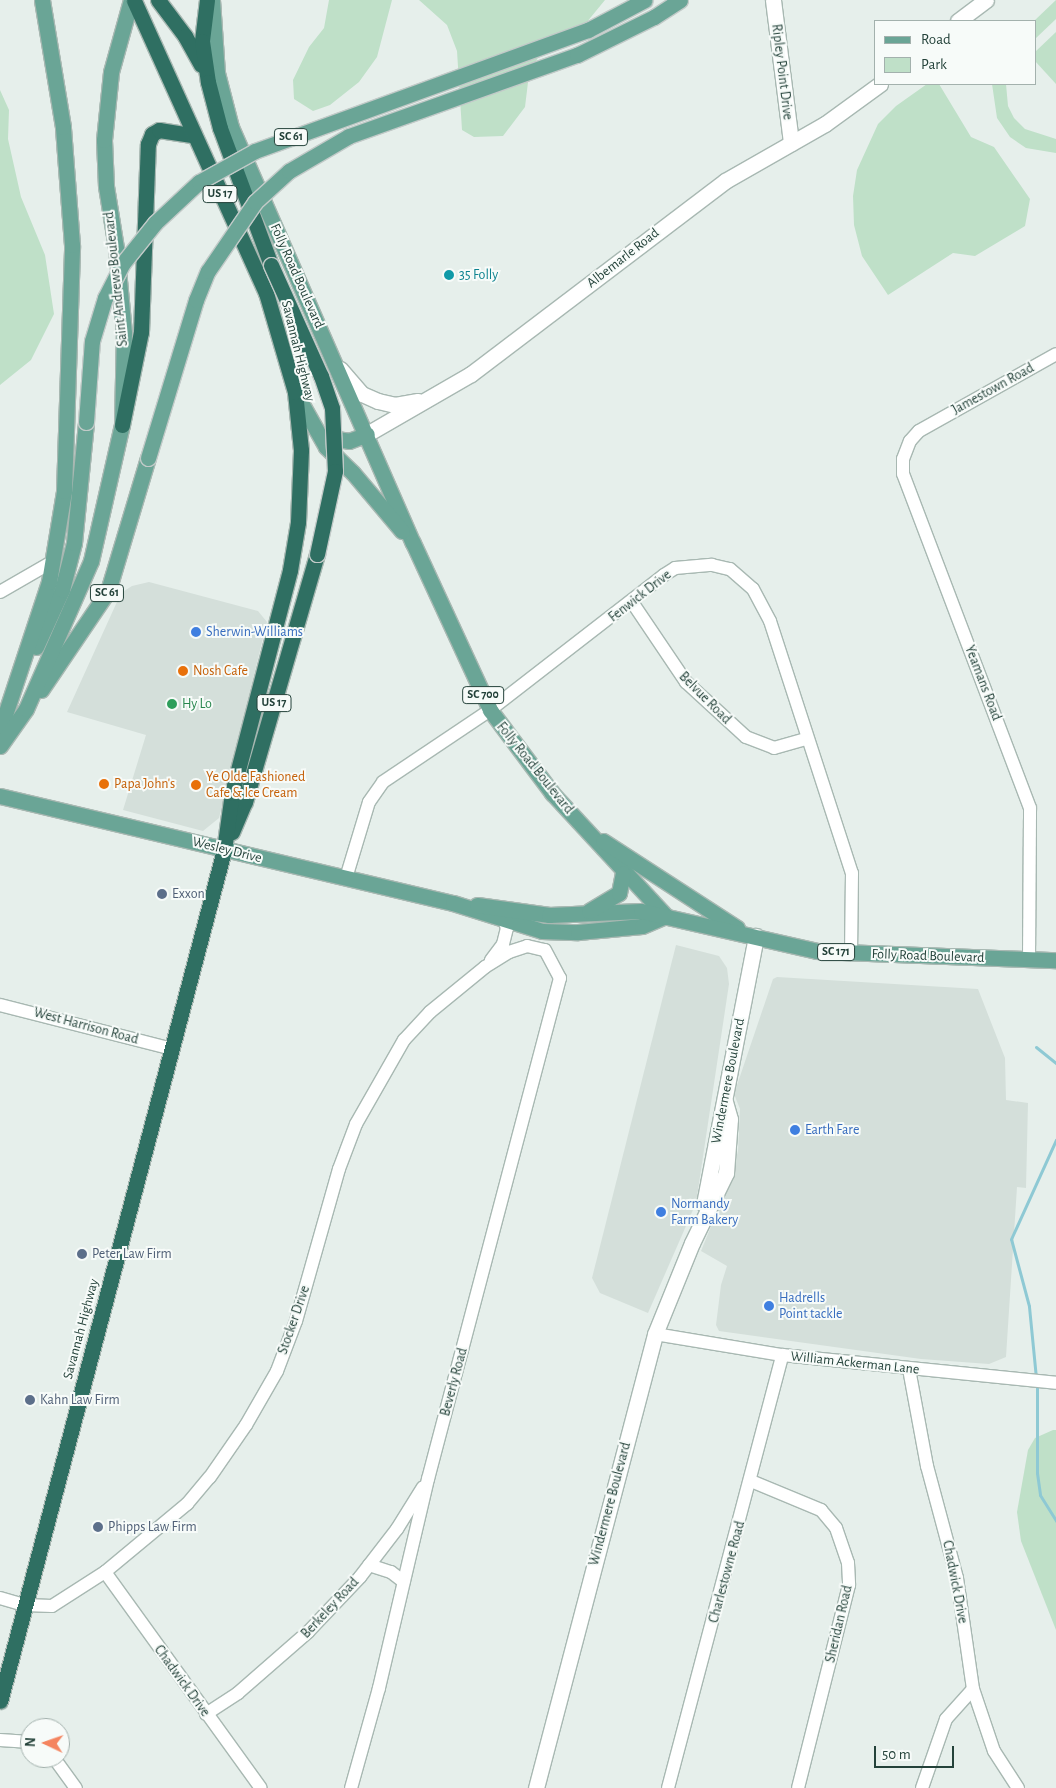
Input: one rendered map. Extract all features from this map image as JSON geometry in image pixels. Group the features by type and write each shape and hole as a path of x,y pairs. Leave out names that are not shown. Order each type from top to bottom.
{"highway":[{"name":"Savannah Highway","path":"0,1701 224,850 232,793 290,570 298,522 301,450 295,392 266,293 192,135 132,0"},
{"path":"158,0 195,52 208,82"},
{"name":"Savannah Highway","path":"207,0 202,41 208,82 220,128 271,265 321,376 332,408 335,471 317,554 246,802 224,850"},
{"path":"122,425 141,332 148,144 152,134 159,130 192,135"}],"main road":[{"path":"17,684 49,582 64,491 72,245 63,128 42,0"},
{"name":"Saint Andrews Boulevard","path":"0,746 26,709 91,561 122,425 124,333 116,248 106,186 104,140 111,72 132,0"},
{"name":"Folly Road Boulevard","path":"212,0 216,73 232,127 367,434 413,544 490,710 552,793 623,873 666,916 749,934 794,947 851,953 1056,960"},
{"name":"SC 61","path":"0,730 17,684 47,626 62,590 72,552 81,492 92,341 105,298 123,263 155,223 199,182 255,151 588,30 645,0"},
{"name":"SC 61","path":"26,709 63,661 108,591 196,300 208,271 255,202 289,171 349,136 585,51 654,17 680,0"},
{"name":"Folly Road Boulevard","path":"295,392 318,435 413,544"},
{"path":"318,435 333,441 349,441 367,434"},
{"name":"Wesley Drive","path":"0,796 453,903 542,930 578,932 642,926 666,916"},
{"name":"Folly Road Boulevard","path":"584,828 749,934"},
{"path":"579,916 601,906 619,893 623,873"},
{"name":"Wesley Drive","path":"453,903 579,916 641,911 666,916"}],"street":[{"name":"Ripley Point Drive","path":"773,0 791,143"},
{"path":"959,20 986,0"},
{"name":"Albemarle Road","path":"367,434 427,400 497,356 726,181 825,124 879,85"},
{"name":"Jamestown Road","path":"931,424 1056,354"},
{"path":"336,364 362,394 378,401 395,405 427,400"},
{"name":"Yeamans Road","path":"931,424 910,441 903,460 904,474 1030,808 1029,959"},
{"path":"0,592 28,574 52,562"},
{"name":"Fenwick Drive","path":"346,878 369,802 384,782 490,710 675,568 702,565 730,569 753,589 770,621 806,739 852,873 851,953"},
{"path":"28,574 49,582"},
{"name":"Belvue Road","path":"632,602 686,682 746,737 774,748 806,739"},
{"name":"Stocker Drive","path":"485,967 503,944 507,928 504,920"},
{"name":"Windermere Boulevard","path":"700,1225 719,1120 725,1101 749,934"},
{"name":"Stocker Drive","path":"0,1598 25,1605 52,1606 105,1572 187,1504 246,1425 277,1371 296,1321 339,1169 356,1124 376,1084 404,1040 430,1012 485,967 509,952 538,946 545,950 560,978"},
{"name":"Beverly Road","path":"351,1788 404,1582 428,1479 560,978"},
{"name":"West Harrison Road","path":"1,1008 172,1049"},
{"name":"Windermere Boulevard","path":"536,1788 655,1334 727,1164 730,1119 725,1101"},
{"name":"William Ackerman Lane","path":"655,1334 782,1355 1056,1383"},
{"name":"Charlestowne Road","path":"668,1788 751,1481 782,1355"},
{"name":"Chadwick Drive","path":"909,1369 928,1466 957,1578 973,1689 994,1750 1018,1788"},
{"name":"Berkeley Road","path":"206,1714 281,1658 308,1632 369,1565 428,1479"},
{"name":"Sheridan Road","path":"751,1481 821,1510 836,1528 848,1563 850,1585 798,1788"},
{"path":"369,1565 391,1572 404,1582"},
{"name":"Chadwick Drive","path":"105,1572 261,1788"},
{"path":"922,1788 946,1719 973,1689"},
{"path":"0,1740 20,1741"},
{"path":"61,1768 76,1788"}],"shaded area":[{"path":"149,582 258,611 267,622 219,818 203,831 123,810 146,735 67,712 121,593 132,586"},
{"path":"676,945 719,956 727,968 729,984 696,1203 648,1313 600,1293 592,1278"},
{"path":"777,977 978,989 1005,1058 1006,1100 1028,1103 1026,1188 1017,1187 1006,1357 989,1364 921,1359 719,1331 716,1325 721,1285 727,1266 701,1251 732,1175 738,1151 740,1109 734,1094 773,979"}],"green space":[{"path":"329,0 392,0 377,57 359,82 330,105 313,111 294,99 293,80 309,47 324,28"},
{"path":"419,0 605,0 582,28 540,54 529,74 525,107 503,136 474,137 462,130 457,51 447,25"},
{"path":"1056,0 1056,19 1036,38 1035,20"},
{"path":"1056,32 1056,84 1036,62 1036,51"},
{"path":"926,85 940,85 971,137 994,147 1030,199 1025,226 975,256 953,253 888,295 862,256 854,225 853,196 857,170 878,124 896,106"},
{"path":"992,85 1006,85 1008,106 1014,118 1025,129 1056,139 1056,153 1026,148 1010,137 997,118"},
{"path":"0,90 9,110 8,139 21,197 45,255 54,314 31,360 0,385"},
{"path":"1056,1430 1056,1630 1021,1541 1017,1512 1028,1450 1035,1438"}],"waterway":[{"path":"1036,1047 1056,1063"},
{"path":"1036,1378 1029,1306 1011,1239 1056,1140"},
{"path":"1037,1384 1037,1473 1040,1495 1056,1521"}],"place":[{"name":"35 Folly","path":"449,275"},
{"name":"Sherwin-Williams","path":"196,632"},
{"name":"Nosh Cafe","path":"183,671"},
{"name":"Hy Lo","path":"172,704"},
{"name":"Papa John's","path":"104,784"},
{"name":"Ye Olde Fashioned Cafe & Ice Cream","path":"196,785"},
{"name":"Exxon","path":"162,894"},
{"name":"Earth Fare","path":"795,1130"},
{"name":"Normandy Farm Bakery","path":"661,1212"},
{"name":"Peter Law Firm","path":"82,1254"},
{"name":"Hadrells Point tackle","path":"769,1306"},
{"name":"Kahn Law Firm","path":"30,1400"},
{"name":"Phipps Law Firm","path":"98,1527"}]}
